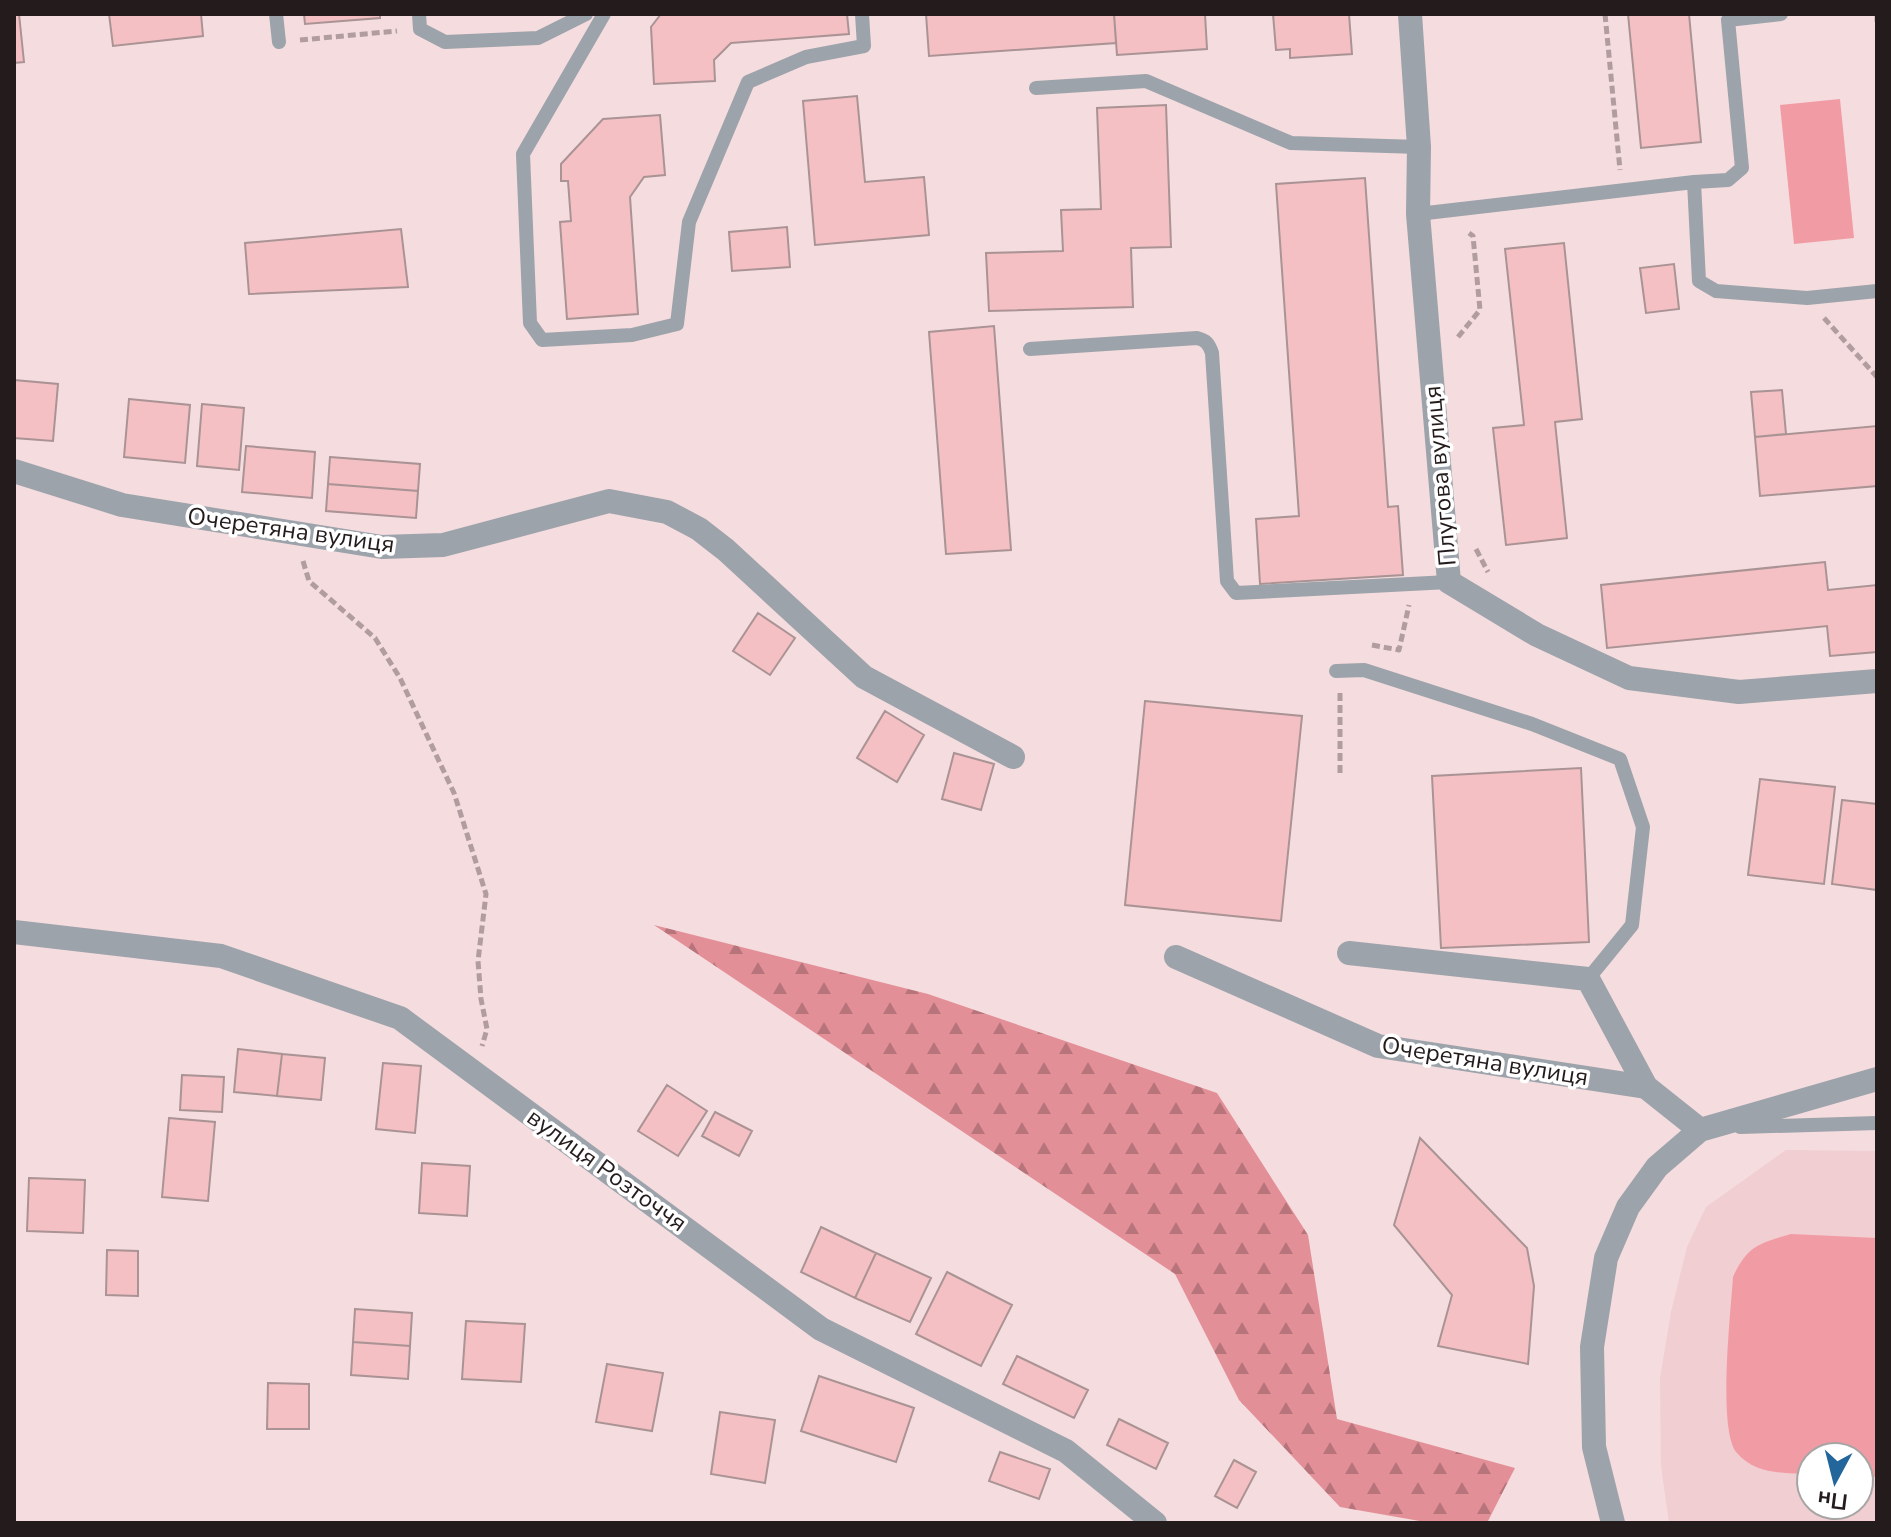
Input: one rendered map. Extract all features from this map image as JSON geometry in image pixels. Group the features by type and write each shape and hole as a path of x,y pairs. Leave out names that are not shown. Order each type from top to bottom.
{"street":[{"name":"Плугова вулиця","path":"1410,14 1449,582 1537,635 1629,678 1739,692 1877,681"},
{"name":"Очеретяна вулиця","path":"14,471 122,505 382,547 443,545 609,501 667,512 699,529 726,550 864,677 1013,757"},
{"name":"вулиця Розточчя","path":"14,932 221,956 400,1018 821,1329 1066,1451 1155,1523"},
{"path":"1349,953 1588,979 1646,1087"},
{"name":"Очеретяна вулиця","path":"1176,957 1378,1046 1646,1087 1700,1130"},
{"path":"1613,1523 1594,1447 1592,1347 1606,1258 1628,1207 1657,1167 1700,1130 1877,1079"}],"lane":[{"path":"276,14 279,42"},
{"path":"419,22 445,42 538,38 586,14"},
{"path":"604,14 523,154 530,323 542,340 632,335 677,324 689,222 748,82 806,57 864,46 862,14"},
{"path":"1425,214 1728,180 1742,168 1728,20 1781,14"},
{"path":"1036,88 1146,81 1291,143 1419,147"},
{"path":"1694,182 1699,281 1716,291 1807,298 1877,291"},
{"path":"1030,349 1197,338 1210,345 1227,581 1236,593 1449,582"},
{"path":"1336,671 1364,670 1532,724 1620,759 1643,827 1632,925 1588,979"},
{"path":"1700,1130 1789,1124 1877,1123"}],"path":[{"path":"1605,14 1622,190"},
{"path":"1877,14 1877,22"},
{"path":"279,42 419,22"},
{"path":"1425,214 1473,236 1480,310 1457,337"},
{"path":"1807,298 1877,377"},
{"path":"295,533 309,581 375,638 400,678 454,793 486,894 478,961 487,1029 482,1047 469,1069"},
{"path":"1471,540 1489,575"},
{"path":"1369,644 1399,650 1414,584"},
{"path":"1340,688 1340,775"}],"shaded area":[{"path":"1840,99 1854,238 1794,244 1780,105"},
{"path":"1786,1150 1877,1151 1877,1523 1669,1523 1661,1466 1660,1378 1671,1312 1687,1247 1706,1207"},
{"path":"1791,1234 1877,1238 1877,1477 1875,1441 1795,1441 1795,1473 1753,1465 1737,1453 1731,1440 1726,1396 1733,1277 1749,1252 1770,1240"}],"green space":[{"path":"654,925 928,994 1217,1093 1308,1235 1337,1419 1515,1468 1487,1523 1431,1523 1340,1507 1239,1400 1175,1274"}],"building":[{"path":"14,14 19,14 24,62 14,63"},
{"path":"109,14 201,14 203,36 113,46"},
{"path":"304,14 380,14 380,18 305,24"},
{"path":"661,14 847,14 849,34 731,43 714,60 715,81 654,84 651,27"},
{"path":"926,14 1114,14 1116,43 929,56"},
{"path":"1114,14 1205,14 1207,49 1117,55"},
{"path":"1273,14 1349,14 1352,54 1290,58 1290,49 1276,50"},
{"path":"1628,14 1689,14 1701,142 1641,148"},
{"path":"857,96 865,182 924,177 929,235 815,245 803,101"},
{"path":"1166,105 1171,247 1131,248 1133,307 989,311 986,253 1063,251 1061,210 1101,209 1097,108"},
{"path":"660,115 665,175 644,177 630,197 638,314 567,319 560,222 571,221 568,181 561,181 561,164 603,119"},
{"path":"1365,178 1388,507 1398,506 1403,575 1260,584 1256,519 1299,516 1276,184"},
{"path":"787,227 790,267 732,271 729,232"},
{"path":"401,229 408,287 249,294 245,243"},
{"path":"1564,243 1582,419 1555,422 1567,538 1506,545 1493,428 1524,425 1505,249"},
{"path":"1674,264 1679,309 1646,313 1640,268"},
{"path":"994,326 1011,550 946,554 929,332"},
{"path":"14,380 58,384 53,441 14,438"},
{"path":"1782,390 1786,434 1755,437 1751,392"},
{"path":"129,399 190,405 185,463 124,457"},
{"path":"202,404 244,408 239,470 197,466"},
{"path":"1877,426 1877,486 1760,496 1755,437"},
{"path":"246,446 315,452 312,498 242,492"},
{"path":"330,457 420,464 418,491 328,484"},
{"path":"328,484 418,491 416,518 326,511"},
{"path":"1825,562 1828,590 1877,585 1877,652 1830,656 1827,626 1607,648 1601,585"},
{"path":"758,613 795,638 770,675 733,651"},
{"path":"1145,701 1302,716 1281,921 1125,905"},
{"path":"885,711 924,735 897,782 857,758"},
{"path":"954,753 994,764 981,810 942,799"},
{"path":"1581,768 1589,942 1441,948 1432,776"},
{"path":"1760,779 1835,787 1824,884 1748,875"},
{"path":"1842,800 1877,804 1877,890 1832,884"},
{"path":"238,1049 282,1054 277,1096 234,1092"},
{"path":"282,1054 325,1058 321,1100 277,1096"},
{"path":"383,1063 421,1066 415,1133 376,1129"},
{"path":"182,1075 224,1077 222,1112 180,1110"},
{"path":"667,1085 707,1111 678,1156 638,1131"},
{"path":"715,1112 752,1131 739,1156 702,1136"},
{"path":"169,1118 215,1122 208,1201 162,1197"},
{"path":"1420,1138 1527,1248 1534,1286 1528,1364 1438,1346 1452,1295 1394,1225"},
{"path":"422,1163 470,1166 467,1216 419,1213"},
{"path":"29,1178 85,1180 83,1233 27,1231"},
{"path":"821,1227 876,1253 855,1298 801,1272"},
{"path":"107,1250 138,1251 138,1296 106,1295"},
{"path":"876,1253 931,1278 910,1322 855,1298"},
{"path":"947,1272 1012,1305 981,1366 916,1334"},
{"path":"355,1309 412,1313 410,1346 353,1342"},
{"path":"466,1321 525,1324 521,1382 462,1379"},
{"path":"353,1342 410,1346 408,1379 351,1375"},
{"path":"1017,1356 1088,1390 1074,1418 1003,1384"},
{"path":"607,1364 663,1373 652,1431 596,1422"},
{"path":"819,1376 914,1408 896,1462 801,1431"},
{"path":"268,1383 309,1384 309,1429 267,1429"},
{"path":"720,1412 775,1420 765,1483 711,1474"},
{"path":"1119,1419 1168,1443 1156,1469 1107,1445"},
{"path":"1000,1452 1050,1469 1039,1499 989,1481"},
{"path":"1234,1460 1256,1472 1237,1508 1215,1496"}]}
